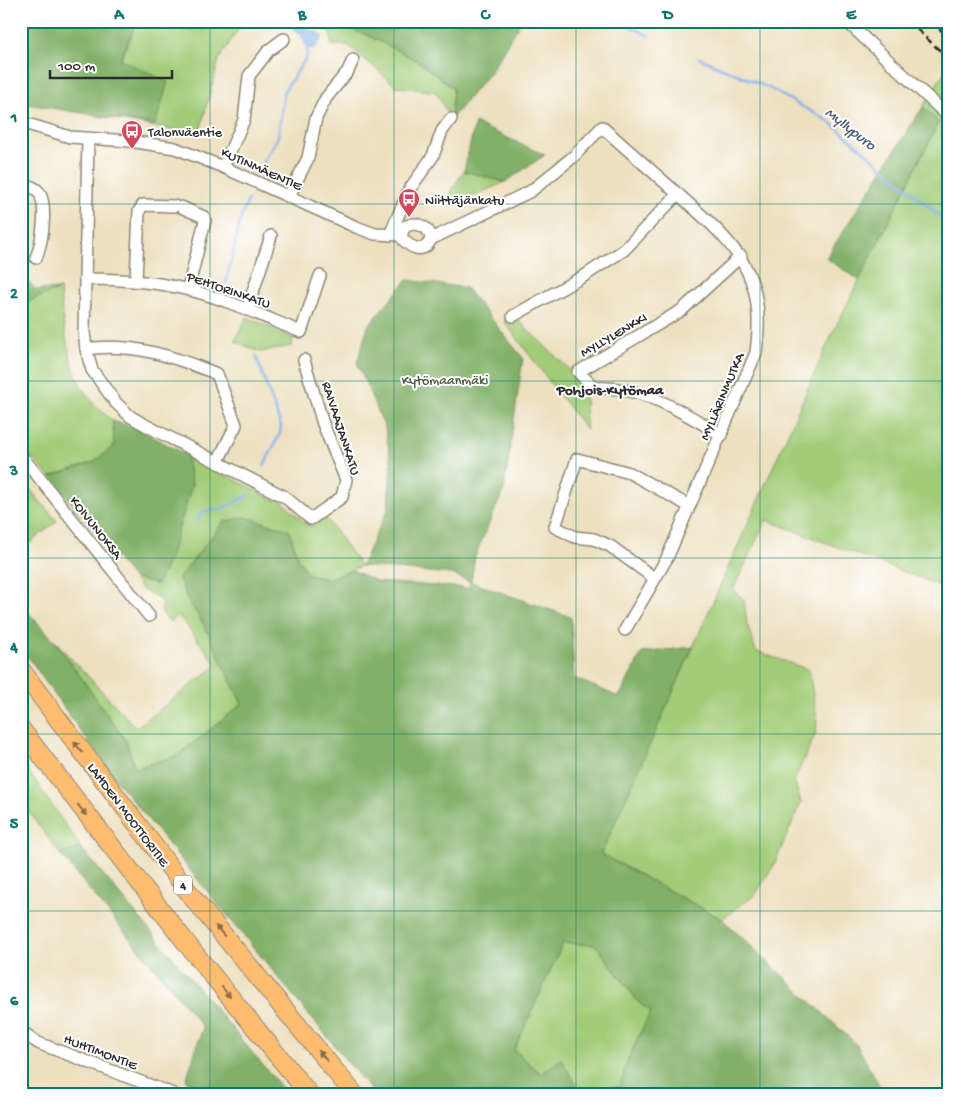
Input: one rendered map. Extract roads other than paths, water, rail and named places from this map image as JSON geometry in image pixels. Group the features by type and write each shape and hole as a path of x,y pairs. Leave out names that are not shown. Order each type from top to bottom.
{"highway":[{"name":"LAHDEN MOOTTORITIE","path":"21,670 193,898 354,1094"},
{"name":"4","path":"21,729 191,950 309,1094"}],"street":[{"path":"846,21 949,117"},
{"path":"223,167 244,120 249,76 269,50 284,39"},
{"path":"289,196 308,158 316,118 326,98 348,72 353,60"},
{"path":"395,235 408,190 433,156 442,131 451,119"},
{"name":"KUTINMÄENTIE","path":"21,122 70,137 164,145 223,167 375,234 395,235 409,246 418,249 426,247 432,239 532,191 573,157 602,127"},
{"name":"MYLLÄRINMUTKA","path":"602,127 720,231 741,256 757,298 760,325 756,353 722,435 667,558 625,630"},
{"path":"86,349 130,349 164,354 217,374 236,426 218,461 131,417 116,404 92,370 86,349 84,331 88,139"},
{"path":"21,184 30,186 39,193 43,206 42,243 36,258"},
{"path":"513,316 584,276 624,250 678,194"},
{"path":"136,281 139,211 142,205 178,206 198,213 204,217 205,221 188,290"},
{"path":"395,235 404,227 417,224 424,227 432,239"},
{"path":"247,310 271,236"},
{"name":"MYLLYLENKKI","path":"722,435 663,401 616,386 595,388 578,372 682,310 741,256"},
{"name":"PEHTORINKATU","path":"85,279 136,281 188,290 247,310 301,332 320,276"},
{"name":"RAIVAAJANKATU","path":"218,461 285,497 311,519 342,497 346,480 323,424 304,360"},
{"name":"KOIVUNOKSA","path":"21,455 149,616"},
{"path":"654,578 610,546 594,539 575,537 555,527 577,459 630,473 689,506"},
{"name":"HUHTIMONTIE","path":"21,1031 38,1043 173,1094"}],"water":[{"path":"276,21 286,21 320,34 322,38 314,49 306,46 302,36 296,29"}],"waterway":[{"name":"Myllypuro","path":"620,21 649,36"},
{"path":"263,163 278,137 284,91 307,57 308,44"},
{"name":"Myllypuro","path":"699,58 769,88 830,122 949,224"},
{"path":"226,283 240,221 248,200"},
{"path":"256,356 281,426 280,433 264,466"},
{"path":"198,521 203,511 219,510 249,495"}],"railway":[{"path":"908,21 949,59"},
{"path":"930,21 949,37"}],"place":[{"name":"Talonväentie","path":"132,150"},
{"name":"Niittäjänkatu","path":"409,218"}],"district":[{"name":"Pohjois-Kytömaa","path":"610,389"}],"park label":[{"name":"Kytömaanmäki","path":"445,379"}]}
